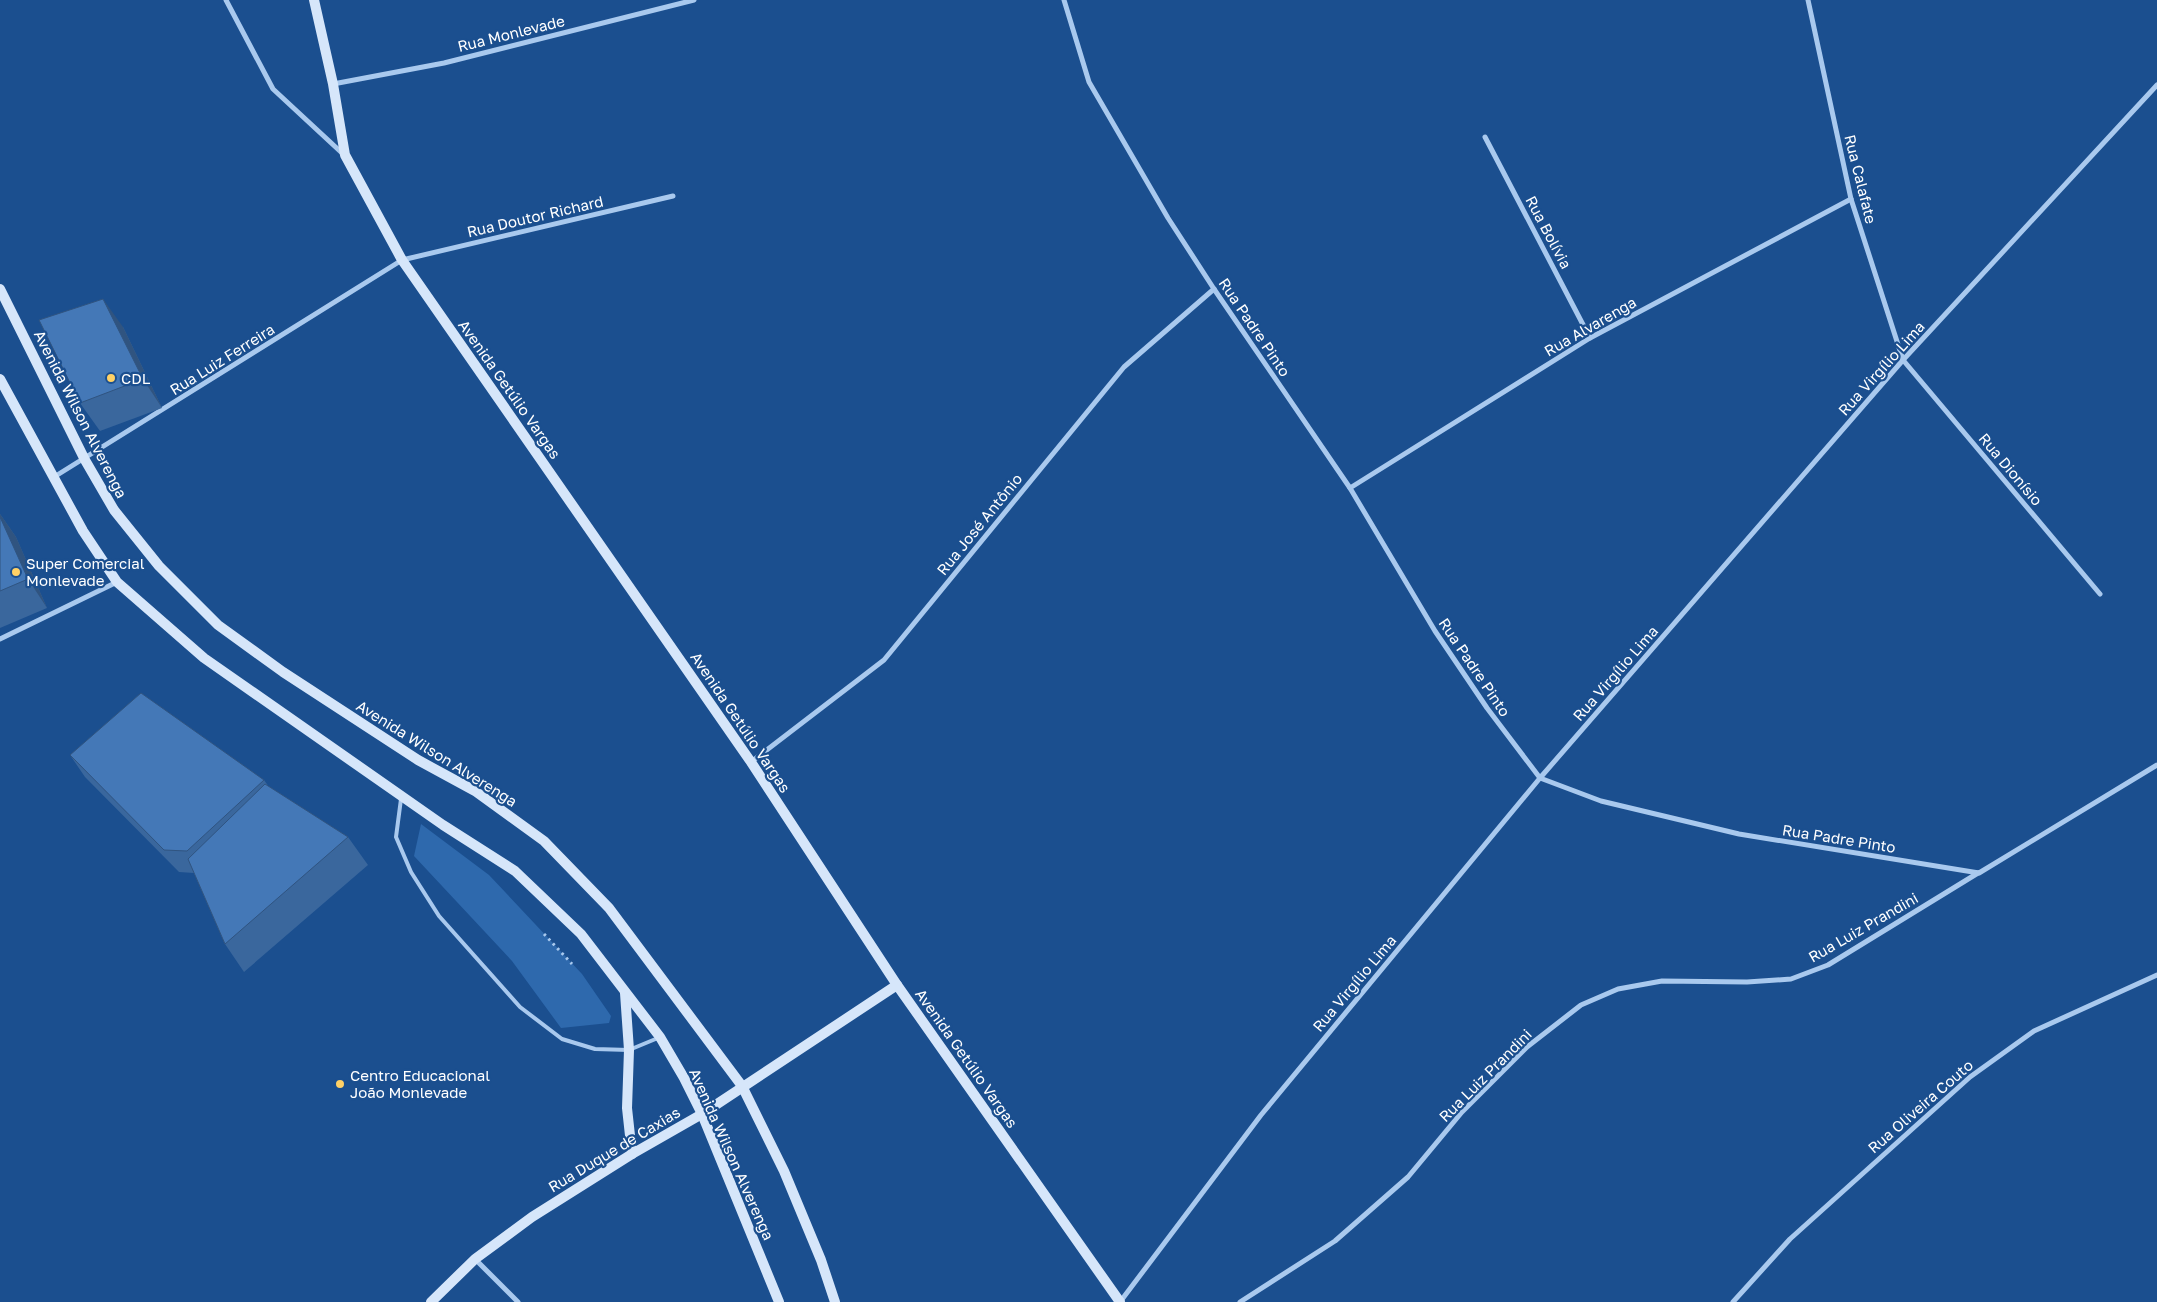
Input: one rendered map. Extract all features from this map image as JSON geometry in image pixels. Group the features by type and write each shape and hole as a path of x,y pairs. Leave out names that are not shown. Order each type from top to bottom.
{"main road":[{"name":"Avenida Getúlio Vargas","path":"314,0 333,84 345,155 402,260 751,762 897,985 1120,1302"},
{"name":"Avenida Wilson Alverenga","path":"0,289 85,460 114,510 159,566 218,625 283,672 418,760 475,791 544,841 608,908 742,1086 784,1171 821,1260 835,1302"},
{"name":"Avenida Wilson Alverenga","path":"0,379 83,531 117,582 204,658 402,796 515,871 581,934 660,1037 684,1078 702,1114 779,1302"},
{"name":"Rua Duque de Caxias","path":"431,1302 475,1259 532,1217 632,1154 702,1114 897,985"},
{"path":"625,992 629,1050 627,1108 632,1154"}],"street":[{"name":"Avenida Getúlio Vargas","path":"226,0 272,89 345,155"},
{"name":"Rua Monlevade","path":"333,84 444,63 694,0"},
{"name":"Rua Padre Pinto","path":"1064,0 1089,82 1168,218 1214,289 1350,488 1435,631 1487,708 1540,778 1601,801 1739,834 1979,873"},
{"name":"Rua Calafate","path":"1808,0 1851,199 1904,360"},
{"name":"Rua Virgílio Lima","path":"1120,1302 1261,1115 1540,778 1904,360 2157,85"},
{"name":"Rua Bolívia","path":"1485,137 1590,338"},
{"name":"Rua Doutor Richard","path":"402,260 673,196"},
{"name":"Rua Alvarenga","path":"1350,488 1590,338 1851,199"},
{"name":"Rua Luiz Ferreira","path":"54,477 85,460 402,260"},
{"name":"Rua José Antônio","path":"751,762 884,660 1124,367 1214,289"},
{"name":"Rua Dionísio","path":"1904,360 2100,594"},
{"path":"0,639 117,582"},
{"path":"1979,873 2157,765"},
{"name":"Rua Luiz Prandini","path":"1240,1302 1335,1240 1408,1177 1462,1112 1527,1047 1581,1005 1618,989 1662,981 1747,982 1791,979 1828,965 1979,873"},
{"name":"Rua Oliveira Couto","path":"1734,1302 1790,1239 1970,1077 2034,1031 2157,975"},
{"path":"475,1259 518,1302"}],"lane":[{"path":"402,796 396,837 411,872 439,916 520,1007 562,1039 595,1049 629,1050 660,1037"}],"path":[{"path":"542,932 575,967"}],"shaded area":[{"path":"421,824 489,875 582,974 611,1016 609,1023 561,1028 512,961 414,856"}],"building":[{"path":"103,299 143,379 80,403 39,320"},
{"path":"0,517 28,579 0,591"},
{"path":"141,693 264,780 187,851 164,850 70,755"},
{"path":"265,784 348,837 225,944 188,859"}],"place":[{"name":"CDL","path":"111,378"},
{"name":"Super Comercial Monlevade","path":"16,572"},
{"name":"Centro Educacional João Monlevade","path":"340,1084"}]}
